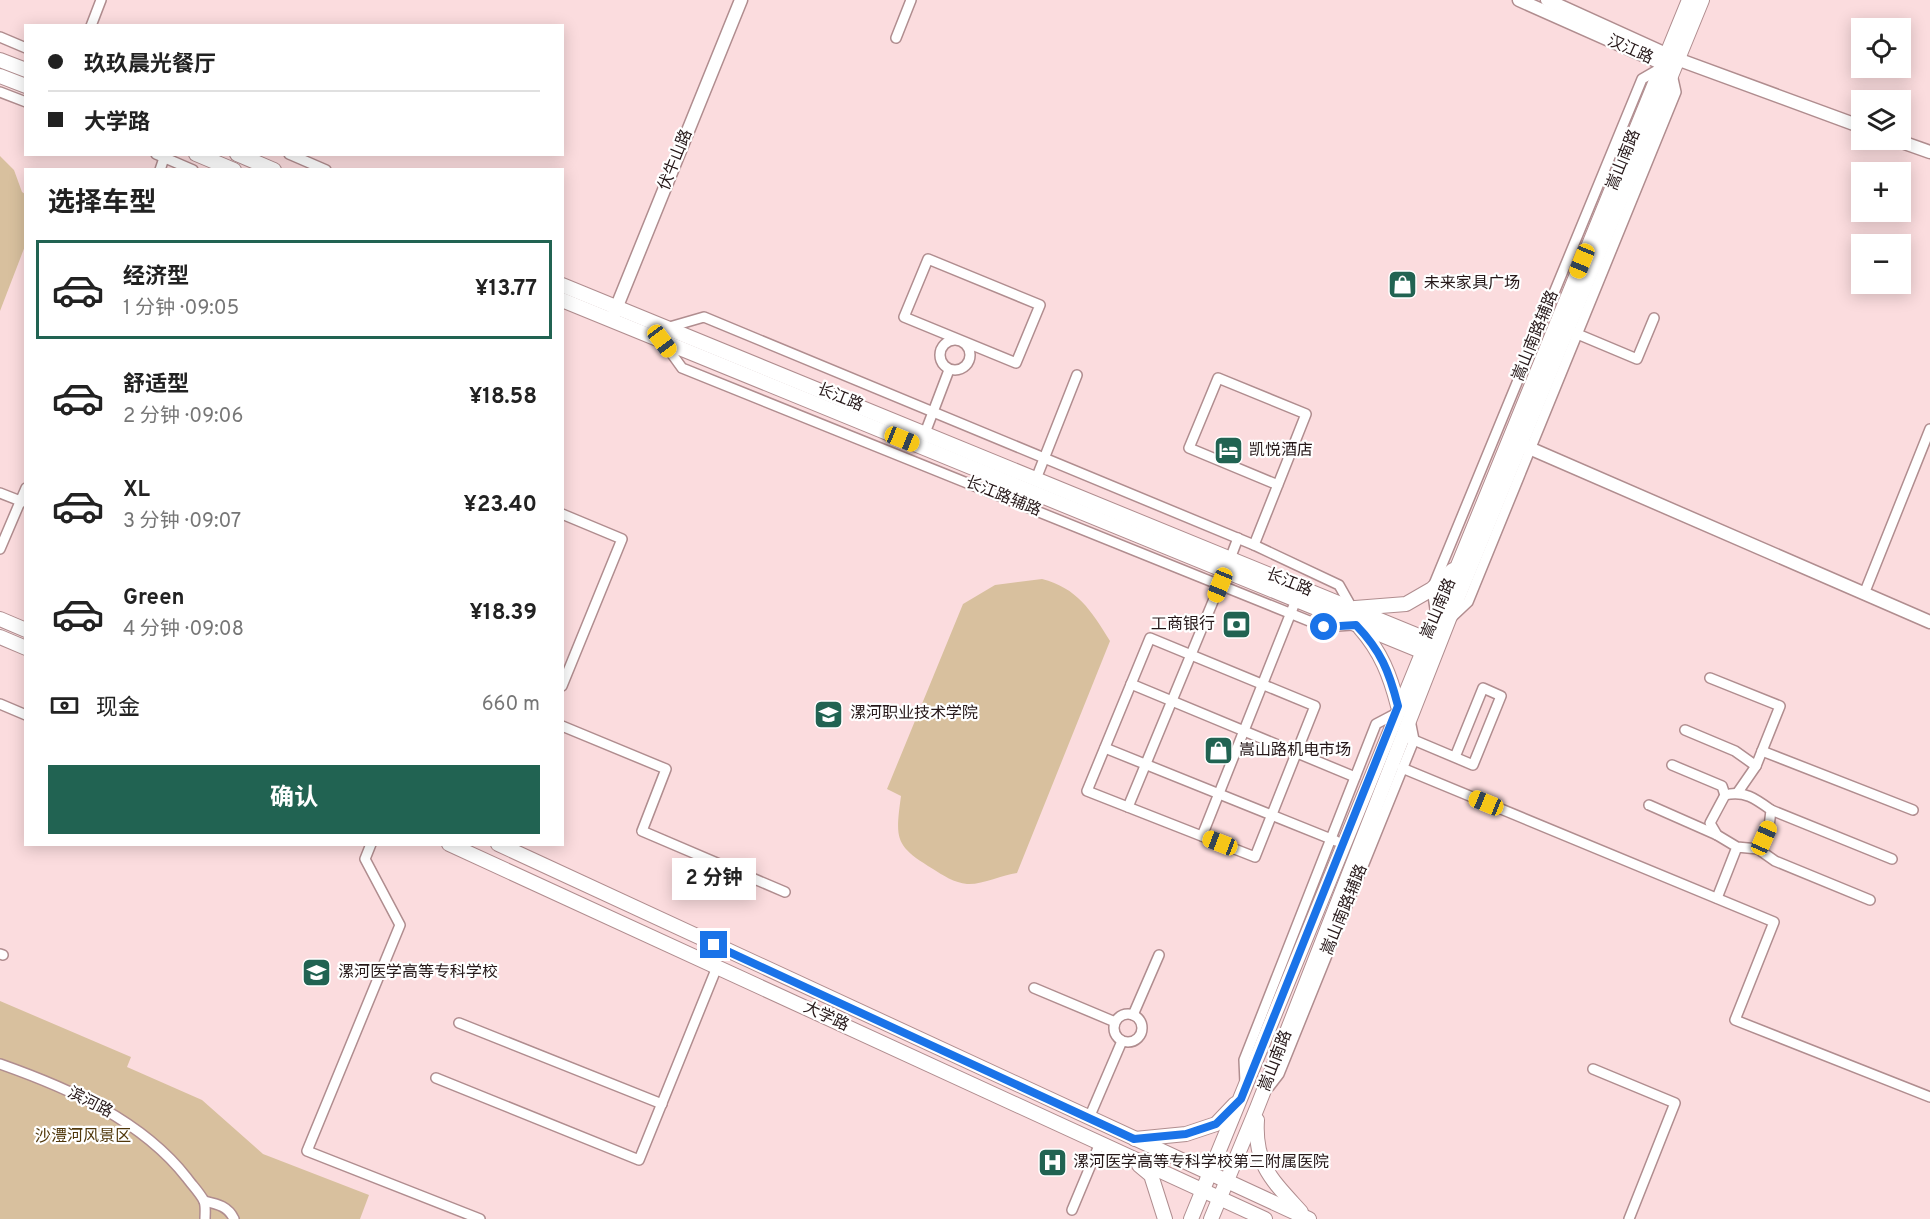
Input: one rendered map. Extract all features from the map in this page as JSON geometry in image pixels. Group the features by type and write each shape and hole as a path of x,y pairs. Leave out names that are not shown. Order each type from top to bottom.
{"main road":[{"name":"嵩山南路","path":"1191,1219 1243,1094 1337,842 1424,645 1443,617 1527,447 1567,330 1668,63 1689,0"},
{"name":"嵩山南路","path":"1668,63 1702,0"},
{"path":"0,60 24,69"},
{"path":"0,76 24,85"},
{"path":"201,156 229,168"},
{"path":"242,156 269,168"},
{"name":"长江路","path":"565,293 664,334 925,433 1036,479 1228,565 1296,600 1356,625 1424,645"},
{"name":"嵩山南路","path":"1211,1219 1409,738 1410,720 1438,651 1443,617 1456,567 1509,439 1567,330"},
{"name":"长江路","path":"664,334 1228,565 1352,608 1438,651"},
{"path":"1352,608 1406,604 1432,589 1456,567"},
{"path":"0,619 24,629"},
{"path":"1356,625 1373,643 1389,671 1397,710"},
{"path":"0,637 24,647"},
{"name":"大学路","path":"453,846 1265,1219"},
{"name":"大学路","path":"502,846 1308,1218"},
{"path":"944,1071 952,1054"},
{"path":"1134,1139 1186,1134 1216,1124 1243,1094"},
{"path":"1260,1101 1255,1143 1267,1175 1308,1218"},
{"path":"1126,1154 1150,1175 1166,1219"}],"street":[{"path":"92,24 102,0"},
{"name":"伏牛山路","path":"613,314 741,0"},
{"path":"896,38 911,0"},
{"name":"汉江路","path":"1519,0 1668,63"},
{"name":"汉江路","path":"1547,0 1668,63"},
{"path":"0,37 24,47"},
{"path":"1668,63 1851,123"},
{"path":"1654,318 1637,359 1567,330 1676,92 1668,63"},
{"name":"嵩山南路辅路","path":"1432,589 1642,79 1668,63"},
{"path":"0,92 24,101"},
{"path":"1911,145 1930,152"},
{"path":"160,156 189,168"},
{"path":"294,156 321,168"},
{"path":"959,340 904,317 928,259 1040,305 1016,363 959,340 949,341 941,348 941,363 950,370 959,370 969,360 969,351 959,340"},
{"path":"664,334 704,317 1254,545 1339,585 1352,608"},
{"name":"长江路辅路","path":"664,334 682,368 1324,627 1356,625"},
{"path":"925,433 950,370"},
{"path":"1036,479 1077,375"},
{"path":"1254,545 1278,485 1306,414 1218,378 1189,448 1278,485"},
{"path":"1864,594 1930,429"},
{"path":"1509,439 1930,622"},
{"path":"1477,481 1496,473"},
{"path":"0,493 23,502 0,549"},
{"path":"564,515 622,539 564,681"},
{"path":"1128,807 1238,538"},
{"path":"1432,589 1443,617"},
{"path":"1202,836 1296,600"},
{"path":"1150,638 1262,684 1316,706 1255,857 1087,791 1150,638"},
{"path":"1710,678 1780,706 1756,766 1738,792"},
{"path":"1131,684 1355,777"},
{"path":"1409,738 1473,765 1501,696 1483,688 1455,757"},
{"path":"0,704 24,714"},
{"path":"1105,748 1337,842 1355,777 1376,724 1397,710"},
{"path":"564,727 666,769 642,831 785,892"},
{"path":"1685,730 1735,751 1756,766"},
{"name":"嵩山南路辅路","path":"1260,1101 1279,1074 1402,768 1409,738"},
{"path":"1762,751 1913,810"},
{"path":"1672,765 1722,786 1725,795 1710,823 1717,835"},
{"path":"1402,768 1774,922 1735,1020 1930,1097"},
{"path":"1725,795 1738,792 1756,799 1771,810 1892,859"},
{"path":"1649,805 1717,835 1737,847 1758,849 1774,861 1870,900"},
{"path":"1758,849 1769,827 1771,810"},
{"path":"370,846 365,859 400,925 307,1151 480,1219"},
{"path":"1717,898 1737,847"},
{"path":"1133,1015 1159,955"},
{"path":"436,1078 639,1161 717,967"},
{"path":"1034,988 1115,1022"},
{"path":"1124,1014 1133,1015 1140,1022 1140,1035 1133,1042 1122,1041 1114,1033 1115,1022 1124,1014"},
{"path":"459,1023 662,1104"},
{"path":"1089,1118 1122,1041"},
{"name":"滨河路","path":"0,1064 41,1079 116,1117 141,1133 181,1170 204,1201"},
{"path":"1593,1069 1675,1103 1629,1219"},
{"path":"1072,1210 1101,1143"},
{"path":"205,1219 204,1201 219,1204 230,1211 234,1219"}],"green space":[{"path":"0,156 14,170 24,193 24,249 0,311"},
{"path":"1042,579 1074,594 1089,610 1110,641 1017,873 979,883 962,883 940,874 920,861 905,847 898,832 901,796 887,789 963,604 995,585"},
{"name":"沙澧河风景区","path":"0,1001 131,1057 127,1067 202,1100 263,1154 369,1195 360,1219 0,1219"}],"place":[{"name":"未来家具广场","path":"1403,284"},
{"name":"凯悦酒店","path":"1228,451"},
{"name":"工商银行","path":"1236,625"},
{"name":"漯河职业技术学院","path":"829,714"},
{"name":"嵩山路机电市场","path":"1218,751"},
{"name":"漯河医学高等专科学校","path":"317,973"},
{"name":"漯河医学高等专科学校第三附属医院","path":"1052,1163"}],"route":[{"path":"714,945 1134,1139 1186,1134 1216,1124 1241,1099 1398,706 1389,671 1373,643 1356,625 1324,627"}]}
